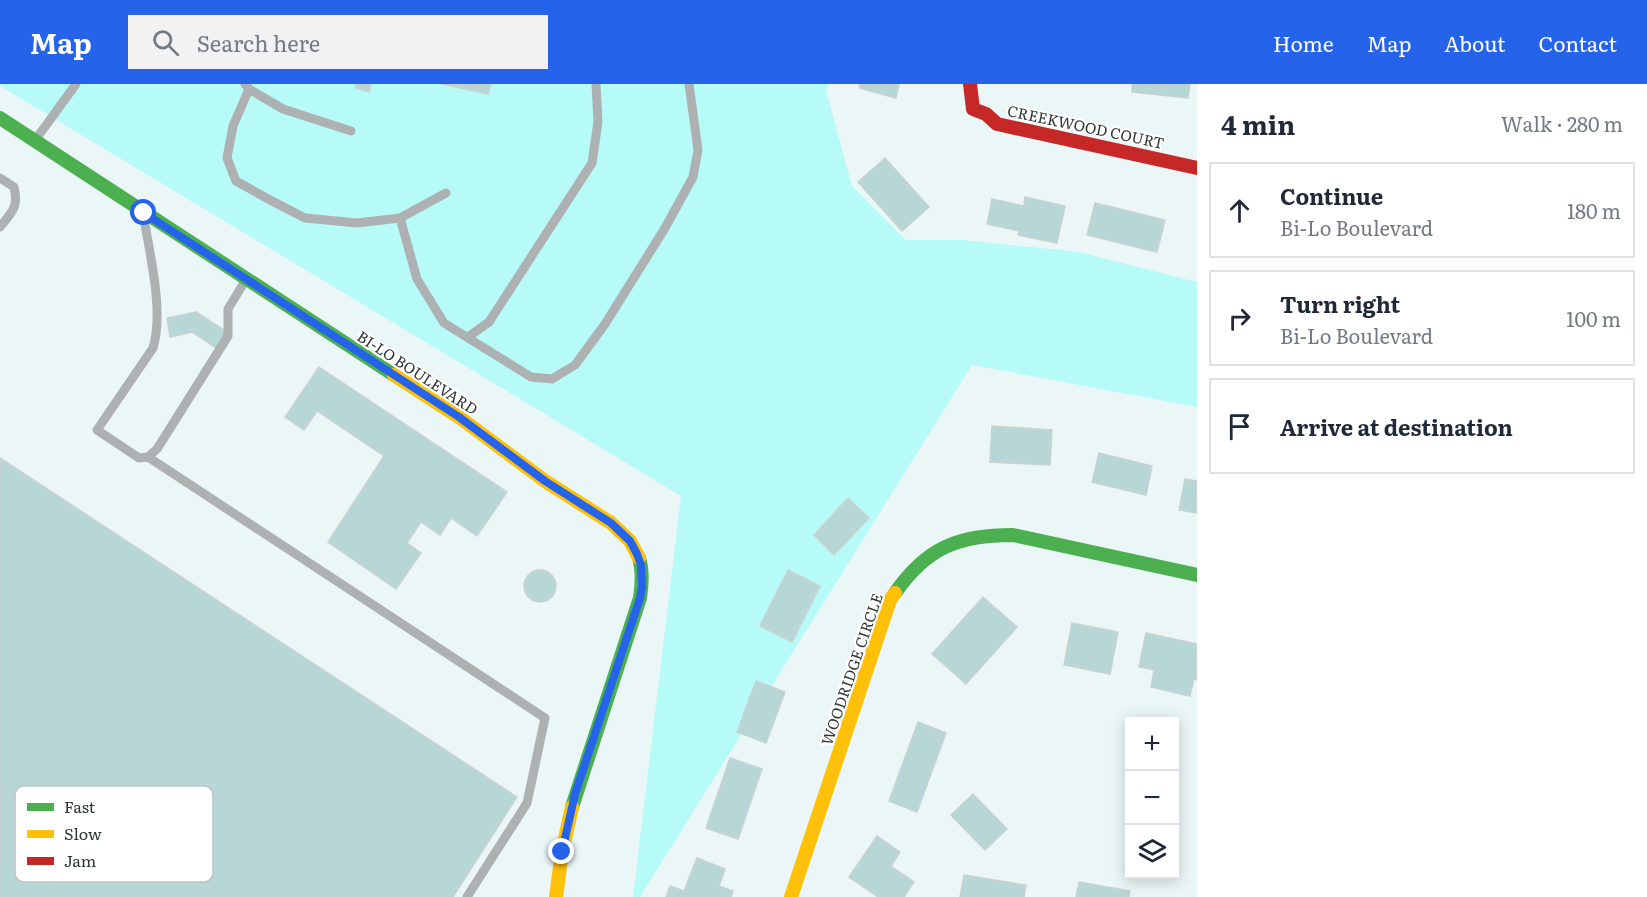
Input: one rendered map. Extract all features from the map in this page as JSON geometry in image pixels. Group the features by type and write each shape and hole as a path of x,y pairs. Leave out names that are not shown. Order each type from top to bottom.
{"street":[{"name":"CREEKWOOD COURT","path":"970,84 973,109 986,114 997,124 1197,168"},
{"name":"BI-LO BOULEVARD","path":"0,118 459,417 545,481 611,523 630,541 641,565 640,598 575,794 562,852 556,897"},
{"name":"WOODRIDGE CIRCLE","path":"791,897 890,600 905,577 921,560 944,546 966,537 990,534 1013,535 1197,575"}],"lane":[{"path":"35,141 76,84"},
{"path":"468,337 489,322 591,163 598,122 596,84"},
{"path":"400,218 417,279 444,323 531,377 552,379 575,365 605,324 665,228 693,177 698,150 689,84"},
{"path":"351,131 283,109 247,86 233,126 226,158 236,181 305,218 357,223 400,218 446,193"},
{"path":"0,178 14,187 17,198 15,208 0,227"},
{"path":"144,213 158,332 153,348 97,430 139,458 148,457 157,450 228,336 228,309 246,280"},
{"path":"148,457 545,718 527,803 467,897"}],"shaded area":[{"path":"0,84 829,84 826,90 852,186 906,240 963,240 1079,252 1197,282 1197,407 972,365 640,897 633,897 681,496"}],"building":[{"path":"356,84 371,84 369,92 356,88"},
{"path":"442,84 491,84 488,94"},
{"path":"860,84 899,84 896,98 859,88"},
{"path":"1132,84 1190,84 1188,98 1132,92"},
{"path":"885,158 929,207 902,231 858,182"},
{"path":"1025,197 1065,206 1057,243 1018,235 1019,231 987,224 992,199 1024,206"},
{"path":"1095,203 1165,220 1157,252 1087,235"},
{"path":"196,312 227,332 216,348 192,332 170,337 167,318"},
{"path":"319,367 507,492 477,536 451,518 440,535 421,522 407,543 421,553 396,589 328,542 384,456 317,411 304,430 285,417"},
{"path":"992,426 1052,430 1050,465 990,462"},
{"path":"1099,453 1152,466 1146,495 1092,482"},
{"path":"0,458 517,797 453,897 0,897"},
{"path":"1185,479 1197,481 1197,513 1179,510"},
{"path":"848,498 869,518 834,555 814,535"},
{"path":"540,570 551,575 556,586 551,597 540,602 529,597 524,586 529,575"},
{"path":"788,570 820,586 792,642 760,626"},
{"path":"983,597 1017,627 966,684 932,654"},
{"path":"1072,623 1118,632 1110,674 1064,665"},
{"path":"1146,633 1197,644 1197,680 1194,679 1190,696 1151,687 1154,670 1139,667"},
{"path":"756,681 785,692 766,743 737,732"},
{"path":"918,722 946,733 917,812 889,801"},
{"path":"730,758 762,769 738,839 706,828"},
{"path":"973,794 1007,829 985,850 951,815"},
{"path":"877,836 900,852 891,866 914,882 904,897 878,897 849,877"},
{"path":"697,858 725,869 719,886 733,891 731,897 666,897 670,886 684,891"},
{"path":"964,875 1026,885 1024,897 960,897"},
{"path":"1079,882 1130,891 1129,897 1076,897"}],"traffic: fast":[{"path":"0,118 394,375"},
{"path":"895,593 907,577 932,554 960,541 994,536 1013,535 1197,575"},
{"path":"572,807 640,598 642,578 639,558"}],"traffic: slow":[{"path":"394,375 459,417 545,481 611,523 630,541 639,558"},
{"path":"791,897 890,600 895,593"},
{"path":"556,897 562,852 572,807"}],"traffic: jam":[{"path":"970,84 973,109 986,114 997,124 1197,168"}],"route":[{"path":"144,213 459,417 545,481 611,523 630,541 641,565 640,598 575,794 562,852"}]}
